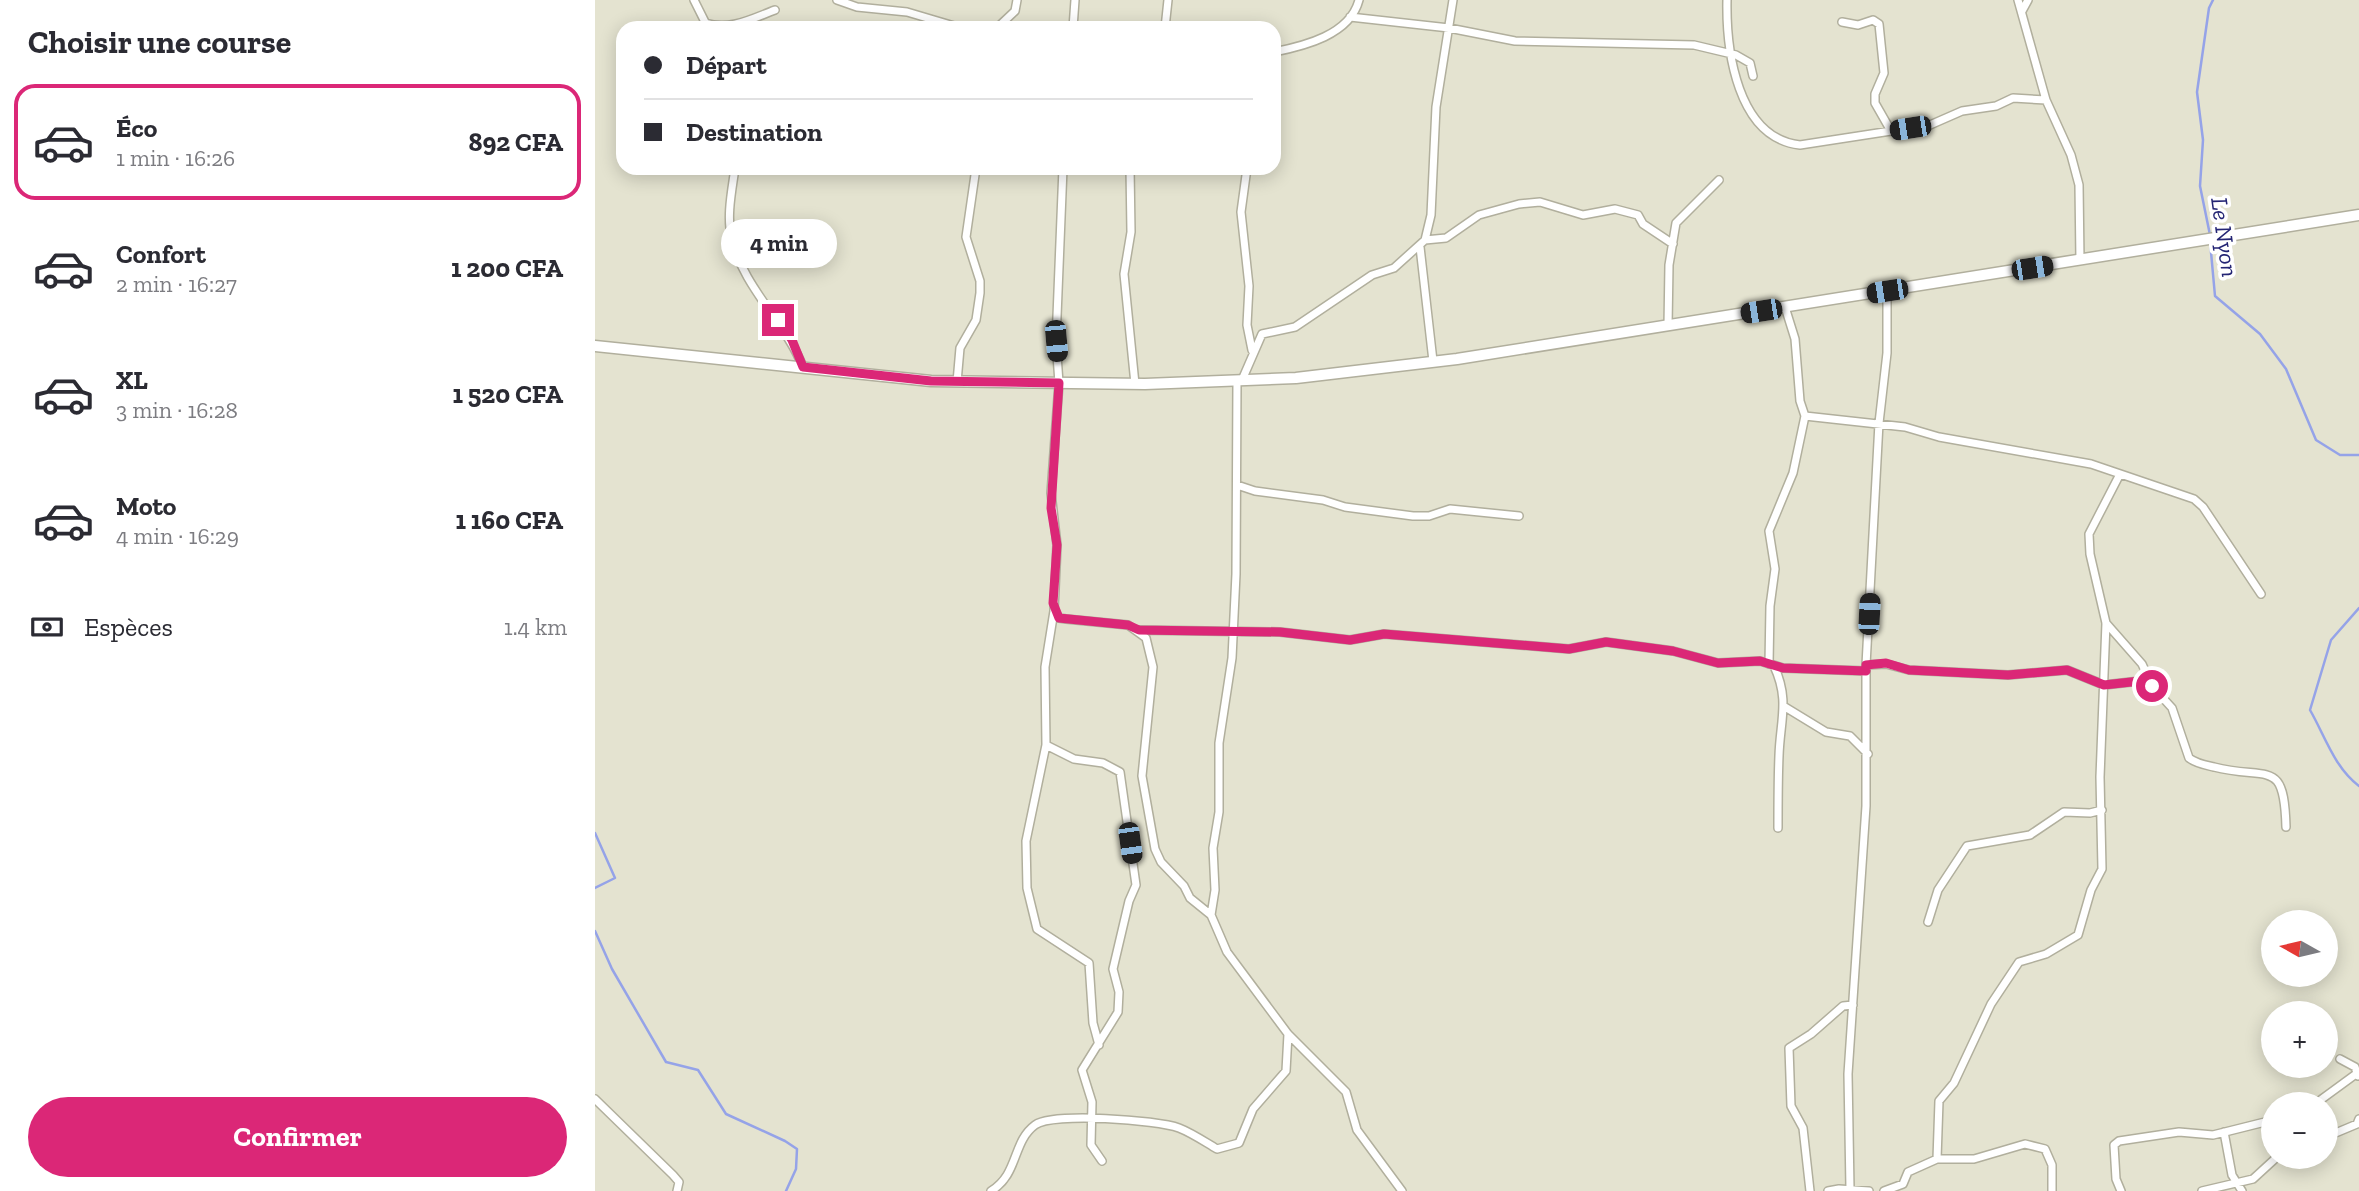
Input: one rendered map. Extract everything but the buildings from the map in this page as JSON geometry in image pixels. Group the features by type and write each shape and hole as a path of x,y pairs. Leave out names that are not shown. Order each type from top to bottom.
{"main road":[{"path":"595,346 957,382 1135,384 1296,378 1433,362 1668,326 2359,215"}],"street":[{"path":"694,0 704,21"},
{"path":"837,0 857,7 907,12 937,21"},
{"path":"1004,21 1015,11 1017,0"},
{"path":"1074,21 1076,0"},
{"path":"1166,21 1168,0"},
{"path":"1281,51 1307,45 1324,37 1350,16 1359,0"},
{"path":"1433,362 1422,244 1431,215 1436,107 1453,0"},
{"path":"1727,0 1729,54 1753,116 1785,143 1800,145 1930,125 1962,111 1996,106 2013,98 2046,100"},
{"path":"2018,0 2046,100 2071,155 2079,185 2080,260"},
{"path":"2022,11 2028,0"},
{"path":"745,21 775,10"},
{"path":"1350,16 1450,28 1515,41 1694,46 1729,54 1750,63 1753,76"},
{"path":"1842,22 1858,25 1873,20 1879,24 1884,73 1875,94 1875,103 1891,131"},
{"path":"734,175 731,238 749,279 792,340 803,367"},
{"path":"957,382 960,348 976,320 980,293 981,281 966,237 975,175"},
{"path":"1063,175 1056,341 1059,383 1051,493 1057,545 1054,611 1045,667 1046,745 1026,841 1027,888 1037,929 1089,963 1093,1023 1099,1045"},
{"path":"1130,175 1131,232 1124,274 1135,384"},
{"path":"1246,175 1241,212 1249,286 1247,325 1252,351"},
{"path":"1668,326 1676,223 1719,180"},
{"path":"1211,915 1215,890 1213,848 1219,812 1219,743 1234,631 1239,380 1262,334 1295,327 1372,275 1395,268 1403,258 1422,244 1446,238 1479,215 1540,202 1583,215 1615,209 1638,215 1643,224 1673,244"},
{"path":"1850,1189 1848,1074 1868,754 1866,668 1879,423 1887,353 1887,291"},
{"path":"1778,828 1779,753 1785,707 1781,680 1772,665 1770,606 1775,569 1769,531 1793,472 1805,416 1800,401 1795,339 1785,307"},
{"path":"1805,416 1879,423 2091,464 2194,499 2203,507 2261,594"},
{"path":"1937,1159 1939,1101 1954,1083 1991,1004 2019,962 2059,948 2081,930 2091,890 2102,869 2100,777 2106,623 2090,554 2089,534 2120,474"},
{"path":"1237,485 1255,491 1323,500 1345,507 1413,516 1429,516 1450,509 1519,516"},
{"path":"1054,611 1059,618 1128,625 1139,630 1280,632 1350,640 1384,634 1569,649 1606,642 1673,651 1718,663 1760,661 1772,665 1866,668 1886,663 1909,670 2008,675 2067,670 2104,685 2149,680"},
{"path":"2106,623 2141,664 2149,680 2172,708 2189,758 2196,763 2272,776 2281,783 2285,796 2286,827"},
{"path":"1139,630 1146,638 1153,667 1142,776 1155,849 1161,862 1184,886 1190,898 1211,915 1227,952 1287,1034 1346,1092 1357,1130 1402,1191"},
{"path":"1785,707 1826,732 1850,736 1868,754"},
{"path":"1046,745 1074,759 1103,763 1120,772 1136,885 1129,901 1113,969 1119,992 1118,1012 1082,1070 1091,1102 1091,1145 1101,1161"},
{"path":"1927,922 1938,890 1966,846 2030,835 2064,812 2090,813 2102,810"},
{"path":"1810,1191 1803,1128 1791,1106 1789,1048 1811,1034 1843,1006 1853,1005"},
{"path":"991,1191 1005,1183 1021,1142 1035,1125 1064,1116 1177,1128 1217,1149 1239,1143 1253,1109 1286,1071 1287,1034"},
{"path":"2333,1092 2358,1075 2355,1068 2340,1059"},
{"path":"595,1099 673,1175 679,1182 677,1191"},
{"path":"2338,1132 2357,1124 2359,1119"},
{"path":"2121,1191 2116,1179 2114,1145 2119,1141 2179,1132 2203,1136 2261,1123"},
{"path":"2224,1132 2232,1175 2240,1187"},
{"path":"1884,1191 1902,1184 1908,1172 1937,1159 1974,1159 2025,1144 2045,1149 2052,1165 2052,1191"},
{"path":"2202,1191 2240,1187 2264,1169"},
{"path":"1828,1191 1868,1191"}],"waterway":[{"name":"Le Nyon","path":"2210,235 2200,186 2203,140 2197,92 2209,8 2213,0"},
{"name":"Le Nyon","path":"2210,241 2215,296 2260,334 2286,369 2316,440 2340,455 2359,455"},
{"name":"Le Nyon","path":"2359,608 2331,640 2310,710 2336,760 2359,786"},
{"path":"595,833 615,878 595,888"},
{"path":"595,931 612,969 666,1062 698,1070 726,1114 797,1149 796,1169 786,1191"}],"route":[{"path":"778,320 792,340 803,367 931,381 1059,383 1051,508 1057,535 1053,603 1059,618 1128,625 1139,630 1280,632 1350,640 1384,634 1569,649 1606,642 1673,651 1718,663 1760,661 1783,668 1866,671 1866,665 1886,663 1909,670 2008,675 2067,670 2104,685 2149,680 2152,686"}]}
